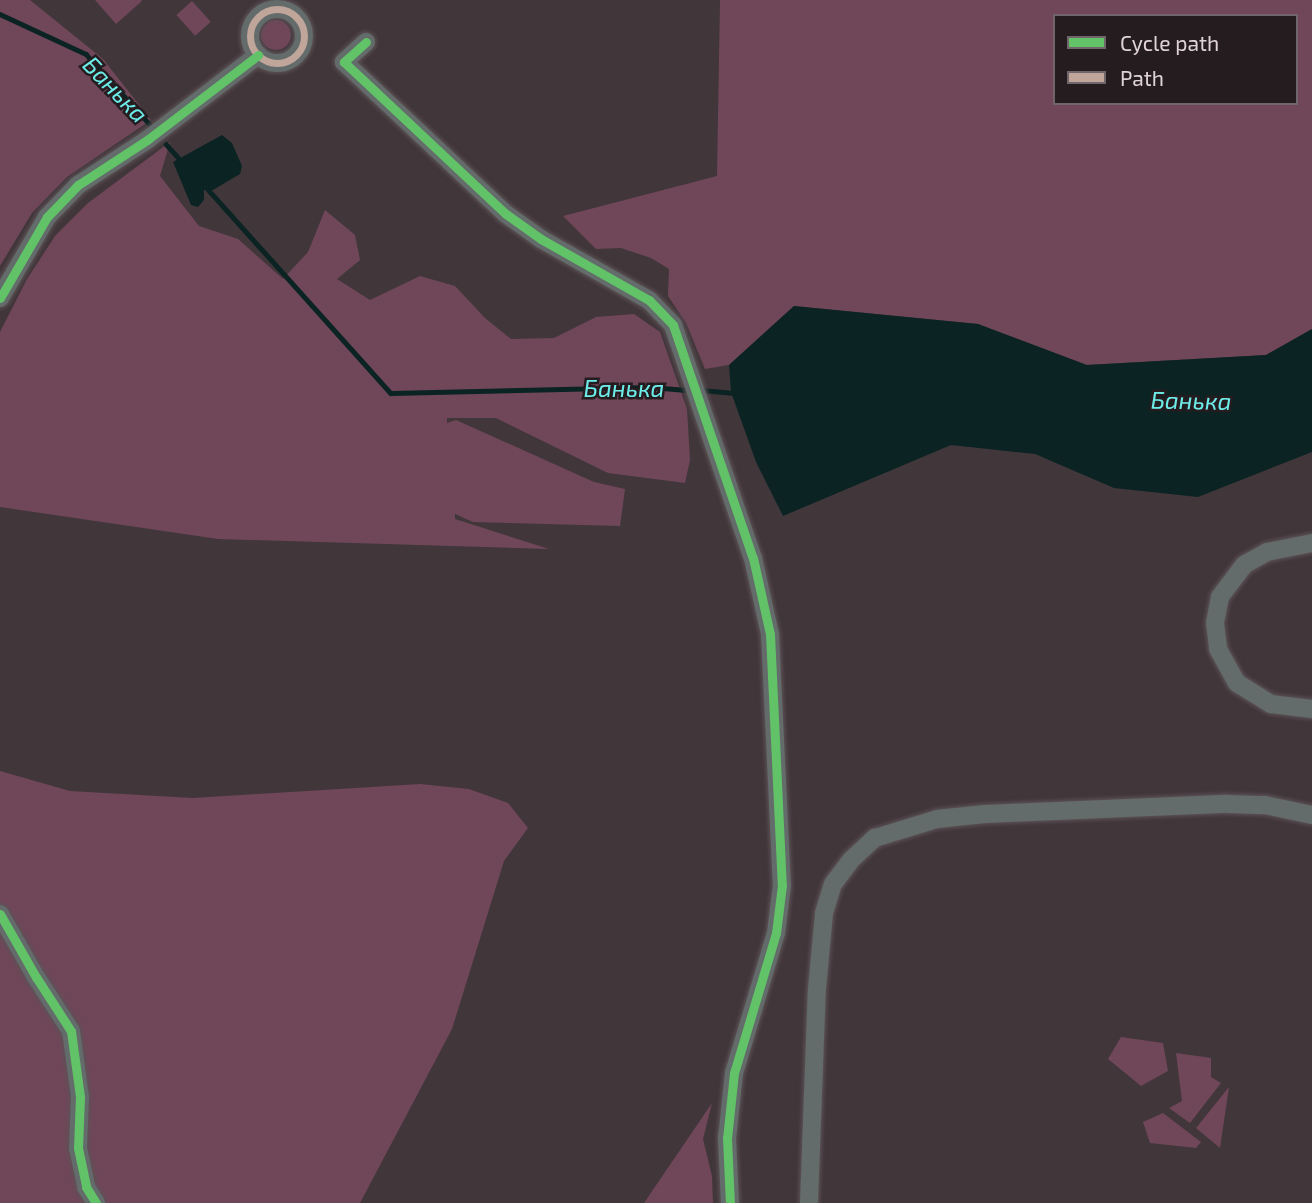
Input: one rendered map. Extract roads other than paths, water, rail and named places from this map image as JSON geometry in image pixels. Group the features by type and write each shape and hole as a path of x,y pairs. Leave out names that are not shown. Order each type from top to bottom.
{"street":[{"path":"282,5 294,15 303,29 299,50 280,62 258,55 250,41 257,18 282,5"},
{"path":"366,42 344,62 506,214 541,239 649,300 673,325 753,558 770,634 782,885 776,933 734,1073 727,1138 730,1203"},
{"path":"0,298 47,218 78,185 147,140 258,55"},
{"path":"1312,543 1267,552 1244,565 1220,597 1215,623 1218,649 1237,683 1271,704 1312,709"},
{"path":"809,1203 817,989 824,913 833,884 851,860 875,838 937,819 985,814 1228,804 1265,805 1312,815"},
{"path":"0,914 71,1031 80,1097 78,1148 86,1187 96,1203"}],"water":[{"path":"222,135 232,143 242,166 240,174 213,190 204,190 204,200 198,207 191,205 173,162"},
{"path":"794,306 978,324 1087,365 1266,355 1312,329 1312,452 1198,497 1114,488 1035,454 951,445 783,516 756,462 731,392 729,365"}],"waterway":[{"name":"Банька","path":"0,14 86,54 154,129"},
{"name":"Банька","path":"166,144 182,162"},
{"name":"Банька","path":"205,186 391,393 651,387 689,390"},
{"name":"Банька","path":"701,390 734,393"}]}
